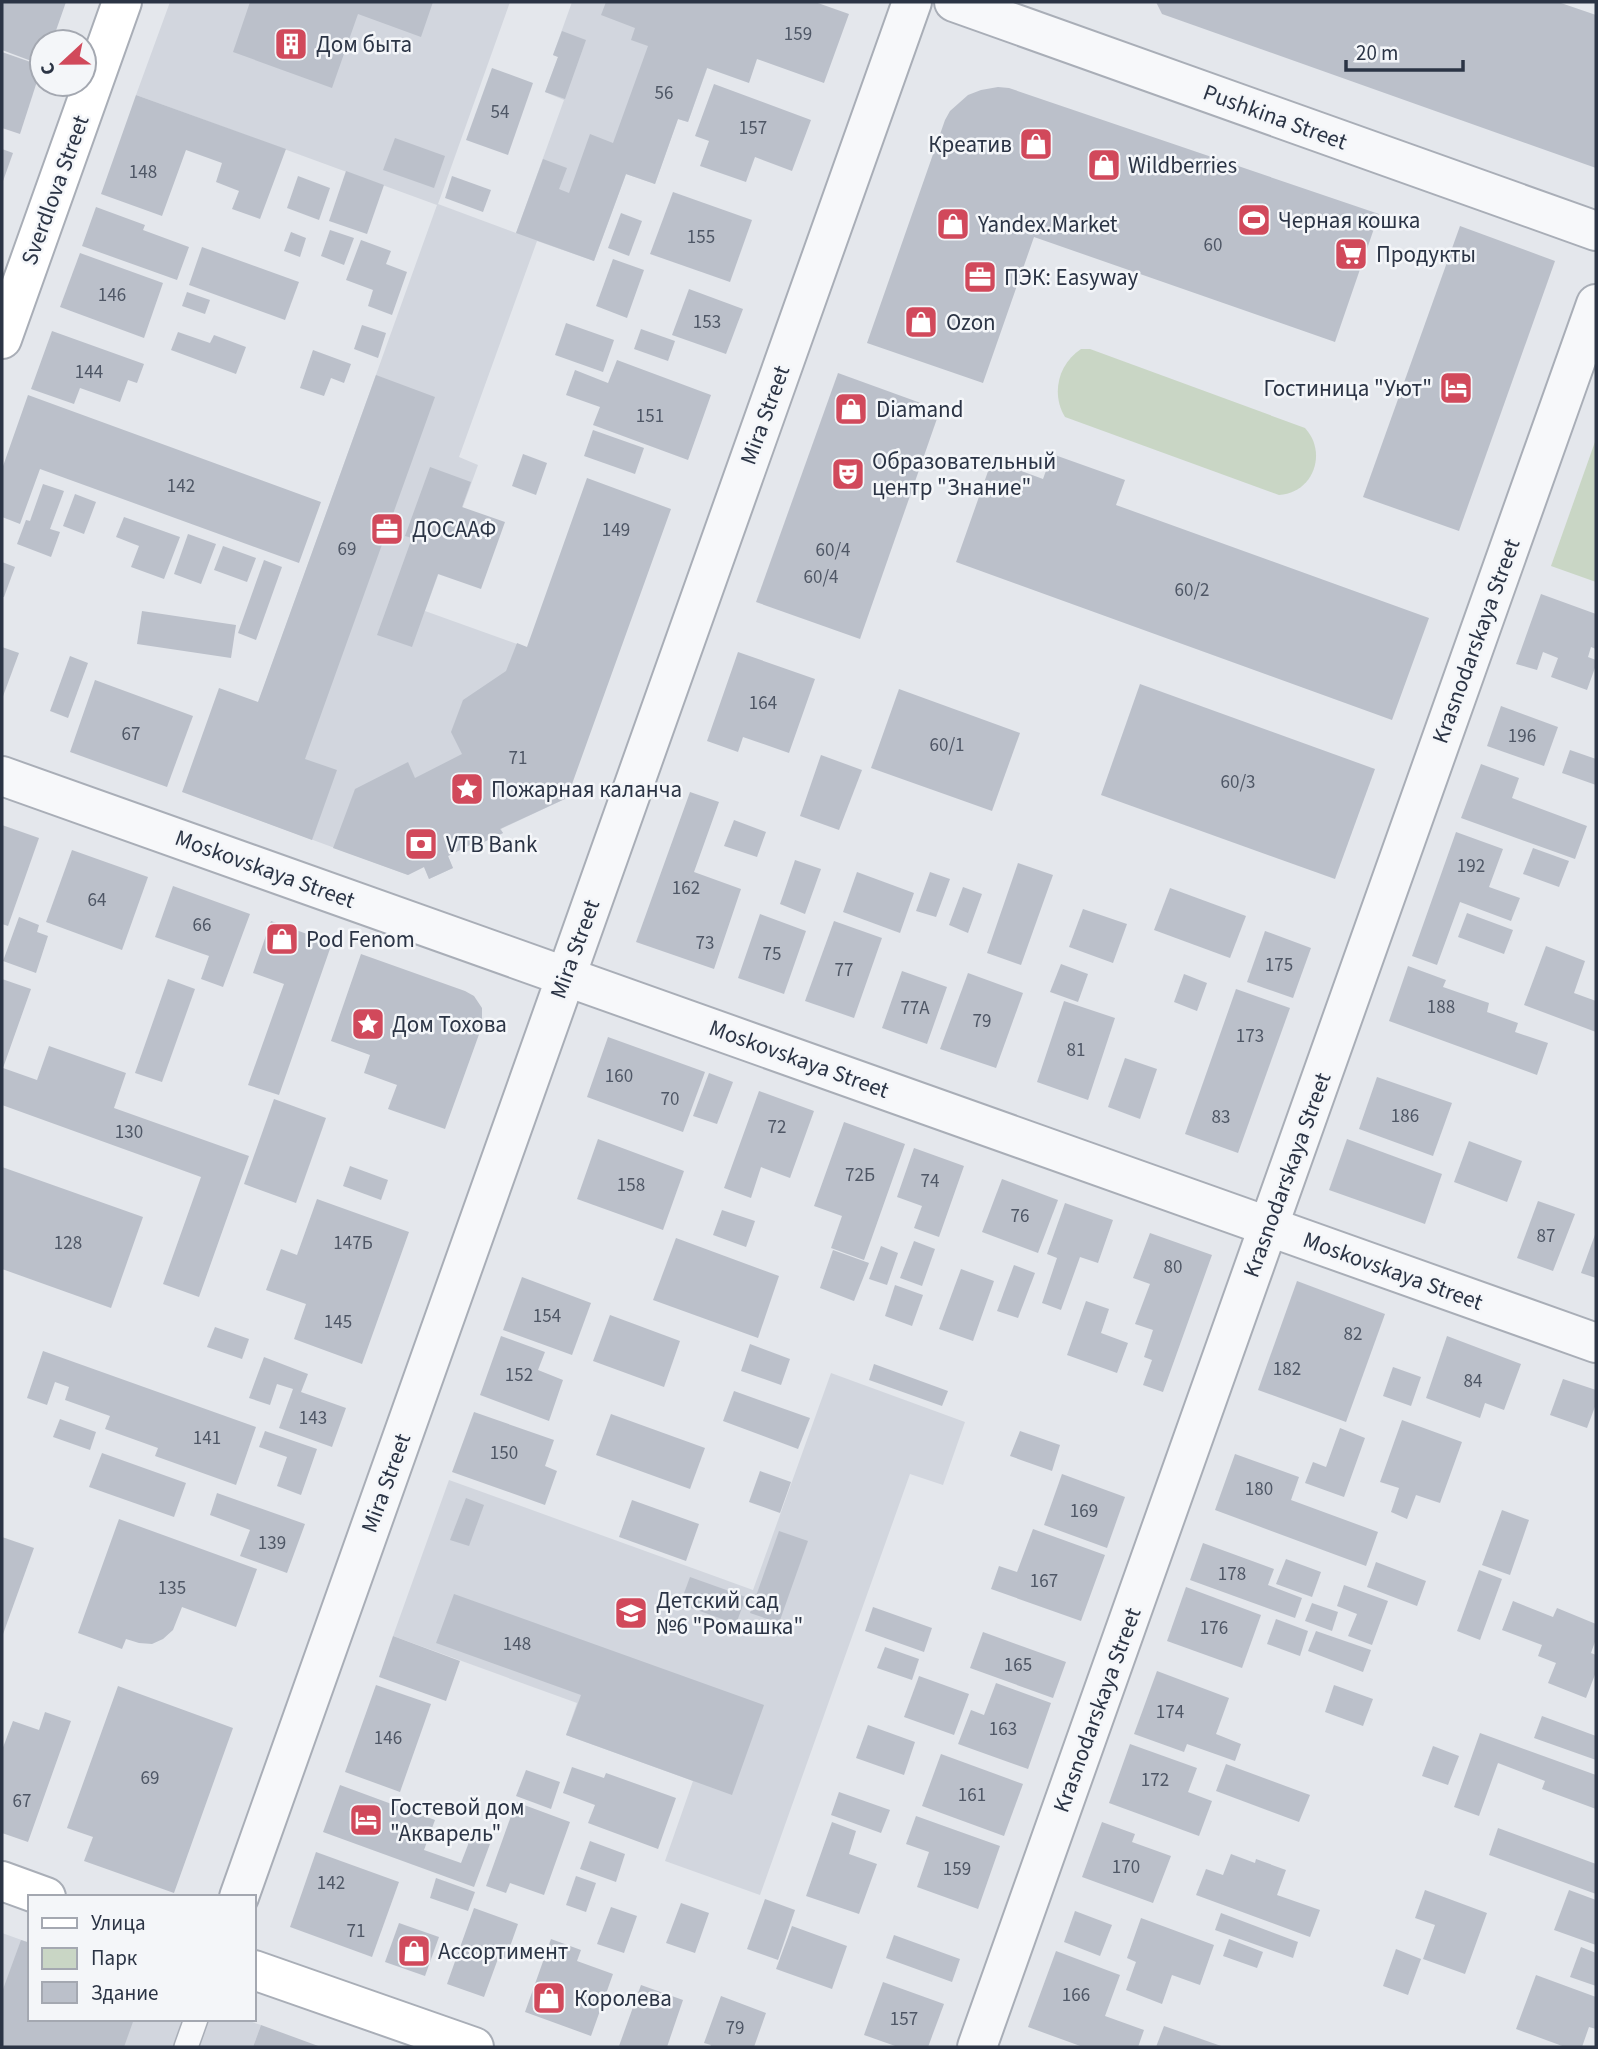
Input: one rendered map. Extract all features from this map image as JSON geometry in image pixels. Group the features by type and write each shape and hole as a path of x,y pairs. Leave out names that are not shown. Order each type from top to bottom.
{"street":[{"name":"Sverdlova Street","path":"2,339 122,2"},
{"name":"Mira Street","path":"240,1895 912,2"},
{"name":"Pushkina Street","path":"954,2 1596,232"},
{"name":"Krasnodarskaya Street","path":"977,2047 1596,304"},
{"name":"Moskovskaya Street","path":"2,776 1596,1343"},
{"path":"2,1881 40,1895"},
{"path":"256,1971 474,2047"}],"lane":[{"path":"186,2047 194,2021"}],"shaded area":[{"path":"170,2 510,2 438,204 516,233 564,100 545,92 558,57 553,55 572,2 765,2 746,54 716,44 688,122 678,119 655,184 626,174 594,261 537,241 459,457 478,465 425,611 542,653 567,798 501,829 503,833 448,856 453,868 429,879 424,867 408,875 221,806 437,205 136,95"},
{"name":"Детский сад №6 \"Ромашка\"","path":"831,1373 965,1422 943,1485 910,1474 760,1895 665,1861 693,1781 566,1735 577,1703 393,1636 449,1480 753,1590"},
{"path":"2,1933 28,1942 28,2021 249,2021 261,2025 253,2047 2,2047"}],"green space":[{"path":"1081,349 1090,349 1305,428 1312,438 1316,460 1308,480 1291,493 1279,495 1065,417 1058,399 1059,380 1067,363"},
{"path":"1596,439 1596,582 1551,566"}],"building":[{"path":"2,2 66,2 57,28 28,28 28,60 2,50"},
{"name":"Дом быта","path":"250,2 433,2 421,37 358,14 332,88 233,52"},
{"path":"606,2 815,2 849,14 824,83 757,59 749,83 707,68 688,122 678,119 655,184 626,174 594,261 516,233 543,159 567,168 559,189 569,193 590,134 613,143 648,46 631,40 635,28 601,15"},
{"path":"1156,2 1558,2 1596,15 1596,168 1162,14"},
{"path":"562,31 586,40 565,99 545,92 558,57 553,55"},
{"path":"2,52 28,61 28,98 32,98 20,134 2,128"},
{"path":"492,68 533,83 508,155 466,140"},
{"path":"714,84 811,120 792,171 755,157 746,182 700,166 709,141 695,136"},
{"path":"998,87 1009,88 1379,214 1335,342 1034,237 983,383 867,343 945,120 950,111 968,95"},
{"path":"136,95 286,149 260,219 232,209 239,191 216,182 222,163 186,150 162,216 101,194"},
{"path":"395,138 445,156 434,188 383,170"},
{"path":"2,149 13,153 2,184"},
{"path":"346,171 384,185 367,234 329,221"},
{"path":"298,176 330,188 319,220 287,208"},
{"path":"452,176 491,190 483,212 445,198"},
{"path":"673,192 752,220 730,282 650,254"},
{"path":"96,207 145,225 143,230 189,247 177,280 82,246"},
{"path":"621,213 642,221 629,256 608,248"},
{"name":"Гостиница \"Уют\"","path":"1460,226 1555,261 1459,531 1363,497"},
{"path":"330,230 354,238 344,265 321,256"},
{"path":"291,232 306,238 300,257 284,251"},
{"path":"361,240 391,251 386,264 407,272 392,315 368,306 373,290 346,280"},
{"path":"202,247 299,282 285,320 189,285"},
{"path":"80,253 163,283 144,338 60,307"},
{"path":"613,259 644,270 627,318 596,306"},
{"path":"689,289 743,309 726,354 672,335"},
{"path":"187,292 210,300 205,314 182,306"},
{"path":"566,323 614,340 603,372 555,355"},
{"path":"362,325 386,333 378,358 354,349"},
{"path":"641,329 675,341 668,361 634,349"},
{"path":"52,331 144,364 137,383 128,380 120,402 80,388 74,404 31,389"},
{"path":"178,332 210,343 214,335 246,347 236,374 171,350"},
{"path":"313,350 351,364 344,383 331,378 324,396 300,388"},
{"path":"617,360 711,395 688,460 593,425 600,407 566,395 575,370 608,383"},
{"path":"838,373 940,410 860,639 756,602"},
{"path":"376,375 435,397 305,759 337,770 312,840 182,792 219,688 258,702"},
{"path":"28,395 321,502 299,563 40,469 20,524 2,517 2,469"},
{"path":"593,430 644,448 635,474 584,456"},
{"path":"523,454 547,463 536,495 512,486"},
{"path":"1052,454 1125,480 1116,505 1429,618 1392,720 956,562 992,460 1043,479"},
{"path":"430,467 471,482 462,507 505,522 481,589 438,574 412,647 377,635 412,538 405,536"},
{"path":"587,478 671,509 567,798 500,829 503,833 448,856 453,868 429,879 424,867 408,875 333,848 355,789 408,762 415,778 462,754 451,732 463,700 506,671 517,643 527,647"},
{"path":"43,484 64,491 50,529 60,532 51,557 17,544 26,520 30,521"},
{"path":"75,494 96,502 84,534 63,526"},
{"path":"124,517 180,537 164,579 131,567 139,546 116,537"},
{"path":"188,534 216,544 201,584 174,574"},
{"path":"223,546 256,558 247,582 214,570"},
{"path":"264,560 282,567 256,640 238,633"},
{"path":"2,562 15,567 4,597 2,597"},
{"path":"1541,594 1596,614 1596,649 1591,647 1588,657 1596,660 1596,665 1587,690 1551,677 1558,658 1543,652 1537,670 1516,664"},
{"path":"142,611 236,625 231,658 137,644"},
{"path":"2,647 19,653 2,699"},
{"path":"738,652 815,679 789,753 743,737 738,752 707,741"},
{"path":"70,656 88,663 68,718 50,711"},
{"path":"95,680 193,716 167,787 70,752"},
{"path":"1140,684 1375,769 1335,879 1101,795"},
{"path":"899,689 1020,733 992,811 871,768"},
{"path":"1501,706 1558,727 1544,766 1487,746"},
{"path":"1570,750 1596,759 1596,785 1562,773"},
{"path":"821,755 862,770 839,830 800,816"},
{"path":"1481,764 1519,778 1512,798 1587,826 1575,859 1461,818"},
{"path":"690,792 719,802 694,872 741,889 714,969 636,942"},
{"path":"734,820 766,832 757,857 724,846"},
{"path":"2,825 39,838 8,926 2,924"},
{"path":"1456,832 1503,849 1489,887 1520,898 1511,921 1460,902 1437,965 1412,956"},
{"path":"1533,848 1569,861 1559,887 1523,874"},
{"path":"72,850 148,877 122,950 46,922"},
{"path":"795,860 821,869 805,914 780,904"},
{"path":"1018,863 1053,875 1021,965 987,953"},
{"path":"857,872 914,893 900,933 843,912"},
{"path":"930,872 950,879 936,917 916,911"},
{"path":"173,886 250,914 223,987 201,979 209,956 155,937"},
{"path":"963,887 982,894 968,933 949,925"},
{"path":"1170,888 1246,916 1230,958 1154,930"},
{"path":"1083,909 1127,924 1113,963 1069,947"},
{"path":"1467,913 1513,930 1504,954 1458,937"},
{"path":"760,914 806,931 784,994 738,978"},
{"path":"19,917 39,925 37,932 48,936 36,973 3,961"},
{"path":"271,921 332,943 279,1095 248,1085 284,984 253,973"},
{"path":"834,921 882,938 854,1018 805,1001"},
{"path":"1265,931 1311,948 1293,998 1247,982"},
{"path":"1546,946 1585,961 1574,993 1596,1001 1596,1032 1524,1005"},
{"path":"361,954 465,991 474,996 482,1008 482,1026 445,1129 388,1109 397,1085 364,1073 370,1055 331,1041"},
{"path":"1061,964 1088,974 1078,1002 1050,992"},
{"path":"1408,966 1446,980 1443,987 1489,1003 1487,1012 1518,1023 1515,1032 1548,1043 1537,1075 1389,1021"},
{"path":"902,971 947,987 927,1044 882,1028"},
{"path":"968,973 1023,993 996,1068 940,1049"},
{"path":"1184,974 1207,983 1197,1011 1174,1002"},
{"path":"2,979 31,989 3,1068 37,1080 49,1046 126,1073 114,1108 249,1156 199,1297 163,1284 201,1177 2,1105"},
{"path":"168,979 195,989 162,1082 135,1073"},
{"path":"1236,989 1290,1008 1238,1153 1185,1134"},
{"path":"1064,1001 1115,1018 1088,1100 1037,1082"},
{"path":"608,1037 705,1072 683,1132 587,1097"},
{"path":"1125,1058 1157,1069 1140,1119 1108,1107"},
{"path":"709,1073 733,1082 717,1124 693,1116"},
{"path":"1377,1077 1452,1103 1433,1156 1359,1129"},
{"path":"759,1091 814,1111 790,1178 761,1167 751,1198 724,1188"},
{"path":"274,1099 326,1118 296,1203 244,1184"},
{"path":"844,1122 905,1144 864,1260 831,1248 842,1216 814,1206"},
{"path":"598,1139 684,1171 663,1230 577,1199"},
{"path":"1347,1139 1442,1174 1425,1224 1329,1190"},
{"path":"1469,1141 1522,1161 1507,1202 1454,1182"},
{"path":"914,1148 964,1166 939,1237 914,1228 922,1206 897,1197"},
{"path":"350,1166 388,1180 381,1200 343,1186"},
{"path":"2,1167 143,1217 111,1308 2,1269"},
{"path":"1002,1179 1058,1200 1038,1253 982,1232"},
{"path":"317,1199 409,1232 362,1364 294,1339 306,1304 266,1290 281,1249 297,1255"},
{"path":"1538,1201 1575,1214 1553,1271 1517,1258"},
{"path":"1065,1203 1113,1220 1098,1263 1080,1257 1061,1310 1042,1303 1057,1258 1047,1254"},
{"path":"722,1210 755,1221 746,1247 713,1235"},
{"path":"1596,1232 1596,1278 1581,1273"},
{"path":"1150,1233 1212,1255 1163,1392 1143,1385 1152,1360 1144,1357 1153,1330 1135,1324 1150,1284 1133,1278"},
{"path":"676,1238 779,1276 758,1338 653,1300"},
{"path":"914,1241 935,1249 922,1286 900,1278"},
{"path":"881,1246 898,1253 887,1285 869,1279"},
{"path":"833,1250 869,1263 854,1301 820,1288"},
{"path":"1014,1265 1035,1273 1018,1318 997,1311"},
{"path":"961,1269 994,1281 973,1341 939,1329"},
{"path":"522,1277 591,1303 572,1355 503,1330"},
{"path":"1297,1281 1385,1314 1346,1422 1258,1390"},
{"path":"895,1285 923,1295 912,1326 885,1316"},
{"path":"1086,1301 1109,1309 1101,1333 1128,1343 1117,1373 1067,1355"},
{"path":"610,1315 680,1341 664,1387 593,1361"},
{"path":"215,1327 249,1339 242,1359 207,1347"},
{"path":"501,1336 545,1352 538,1370 563,1380 549,1421 480,1395"},
{"path":"1447,1336 1521,1364 1504,1410 1485,1403 1480,1418 1426,1398"},
{"path":"750,1344 790,1359 781,1385 741,1371"},
{"path":"43,1351 256,1427 236,1485 155,1456 158,1448 105,1429 110,1416 65,1400 69,1387 55,1382 47,1405 27,1398"},
{"path":"264,1357 308,1374 301,1392 346,1408 332,1447 279,1428 293,1389 277,1384 270,1405 249,1398"},
{"path":"874,1364 948,1391 942,1406 869,1380"},
{"path":"1393,1367 1421,1377 1411,1406 1383,1396"},
{"path":"1563,1379 1596,1390 1596,1404 1587,1428 1550,1415"},
{"path":"734,1391 810,1418 798,1449 723,1421"},
{"path":"474,1412 554,1440 545,1466 557,1471 545,1505 452,1472"},
{"path":"611,1414 705,1448 690,1489 596,1455"},
{"path":"60,1419 96,1432 90,1450 53,1437"},
{"path":"1402,1420 1462,1442 1440,1503 1416,1495 1407,1519 1391,1512 1399,1488 1380,1482"},
{"path":"1340,1428 1365,1438 1344,1497 1305,1483 1313,1462 1326,1467"},
{"path":"265,1431 317,1449 301,1495 277,1486 287,1457 259,1447"},
{"path":"1020,1431 1060,1445 1052,1471 1010,1456"},
{"path":"102,1453 186,1483 174,1517 89,1487"},
{"path":"1235,1454 1299,1477 1291,1500 1378,1532 1366,1566 1215,1510"},
{"path":"760,1471 791,1482 780,1513 749,1502"},
{"path":"1062,1474 1125,1497 1107,1548 1044,1525"},
{"path":"217,1493 305,1524 287,1573 240,1556 250,1530 210,1515"},
{"path":"466,1498 484,1505 469,1546 450,1540"},
{"path":"632,1500 699,1524 686,1561 619,1537"},
{"path":"1502,1510 1529,1520 1510,1575 1482,1565"},
{"path":"119,1519 257,1569 236,1627 182,1607 173,1630 152,1644 126,1639 122,1649 78,1633"},
{"path":"1033,1529 1105,1555 1081,1621 991,1589 999,1566 1017,1572"},
{"path":"779,1531 808,1541 779,1623 750,1613"},
{"path":"2,1537 34,1548 2,1637"},
{"path":"1203,1543 1274,1569 1268,1585 1302,1598 1295,1618 1190,1580"},
{"path":"1286,1559 1321,1572 1312,1597 1276,1584"},
{"path":"1376,1562 1426,1581 1417,1606 1367,1587"},
{"path":"1479,1570 1502,1579 1480,1640 1457,1631"},
{"path":"690,1577 746,1597 736,1624 680,1604"},
{"path":"1344,1585 1388,1601 1372,1645 1348,1636 1357,1614 1337,1606"},
{"path":"1186,1587 1261,1615 1242,1668 1167,1641"},
{"path":"454,1594 764,1705 732,1795 566,1735 581,1695 436,1643"},
{"path":"1513,1601 1553,1617 1557,1608 1596,1624 1596,1639 1591,1653 1596,1655 1596,1672 1586,1698 1548,1683 1556,1663 1538,1656 1542,1645 1502,1630"},
{"path":"1312,1603 1338,1612 1332,1631 1305,1621"},
{"path":"873,1607 932,1628 924,1652 865,1631"},
{"path":"1276,1619 1308,1631 1300,1656 1267,1644"},
{"path":"1316,1631 1371,1650 1363,1672 1308,1651"},
{"path":"983,1632 1066,1662 1053,1698 970,1668"},
{"path":"393,1636 460,1661 446,1701 379,1677"},
{"path":"885,1647 919,1659 912,1680 877,1668"},
{"path":"1157,1671 1229,1698 1216,1734 1241,1744 1235,1761 1187,1744 1184,1752 1134,1734"},
{"path":"919,1676 969,1694 954,1735 904,1717"},
{"path":"996,1683 1051,1703 1028,1769 958,1744 971,1710 984,1715"},
{"path":"376,1685 431,1704 400,1792 345,1772"},
{"path":"1334,1685 1373,1699 1363,1726 1325,1712"},
{"path":"118,1686 233,1728 174,1893 84,1861 93,1837 67,1828"},
{"path":"45,1712 71,1721 28,1842 2,1833 2,1750 13,1721 39,1730"},
{"path":"1542,1716 1596,1736 1596,1760 1534,1738"},
{"path":"868,1725 915,1742 904,1775 856,1758"},
{"path":"1480,1733 1596,1775 1596,1809 1542,1789 1545,1781 1498,1763 1479,1816 1454,1807"},
{"path":"1130,1744 1197,1768 1188,1792 1212,1801 1199,1836 1109,1803"},
{"path":"1433,1746 1459,1756 1448,1785 1422,1776"},
{"path":"941,1754 1023,1784 1004,1836 922,1806"},
{"path":"1226,1764 1310,1795 1299,1822 1216,1791"},
{"path":"572,1767 604,1778 606,1773 676,1798 658,1849 588,1823 595,1805 563,1793"},
{"path":"526,1770 560,1782 551,1809 516,1796"},
{"path":"340,1785 435,1820 424,1850 461,1863 471,1837 490,1844 474,1887 323,1832"},
{"path":"839,1792 890,1810 881,1833 831,1815"},
{"path":"516,1802 570,1822 544,1895 510,1883 506,1893 486,1886"},
{"path":"916,1816 1000,1846 978,1909 917,1887 929,1852 906,1844"},
{"path":"832,1822 856,1831 849,1854 877,1864 859,1914 806,1896"},
{"path":"1102,1822 1135,1834 1132,1842 1171,1856 1153,1903 1082,1877"},
{"path":"1498,1828 1596,1864 1596,1894 1489,1855"},
{"path":"590,1841 625,1854 616,1882 580,1869"},
{"path":"316,1852 399,1882 372,1957 290,1927"},
{"path":"1231,1854 1255,1863 1256,1859 1286,1870 1277,1895 1320,1910 1310,1937 1196,1895 1206,1869 1223,1875"},
{"path":"576,1876 596,1883 586,1912 566,1905"},
{"path":"436,1878 475,1892 468,1911 430,1898"},
{"path":"1425,1890 1487,1913 1465,1974 1423,1959 1435,1925 1415,1918"},
{"path":"1569,1890 1596,1900 1596,1945 1554,1930"},
{"path":"765,1899 795,1910 778,1960 747,1949"},
{"path":"681,1903 709,1913 695,1953 666,1943"},
{"path":"611,1907 637,1916 624,1953 597,1944"},
{"path":"474,1908 518,1924 506,1958 499,1956 484,1997 447,1984"},
{"path":"1075,1911 1112,1925 1100,1956 1064,1942"},
{"path":"1221,1913 1298,1942 1293,1958 1215,1930"},
{"path":"1141,1918 1214,1945 1200,1985 1172,1975 1162,2004 1126,1990 1136,1962 1127,1958"},
{"path":"399,1923 439,1937 425,1976 385,1962"},
{"path":"792,1926 847,1946 832,1989 776,1969"},
{"path":"894,1935 960,1959 952,1982 886,1958"},
{"path":"551,1939 581,1950 577,1961 613,1974 591,2036 525,2012"},
{"path":"1229,1939 1263,1952 1257,1968 1223,1956"},
{"path":"21,1940 28,1942 28,2021 133,2021 124,2047 2,2047 2,1992"},
{"path":"1581,1947 1596,1953 1596,1986 1570,1977"},
{"path":"1396,1949 1421,1959 1408,1995 1383,1986"},
{"path":"1056,1951 1120,1975 1105,2016 1144,2030 1138,2047 1083,2047 1028,2027"},
{"path":"1536,1975 1596,1997 1596,2029 1589,2027 1582,2047 1565,2047 1516,2029"},
{"path":"883,1982 944,2004 928,2047 898,2047 864,2035"},
{"path":"641,1985 683,2000 667,2047 619,2046"},
{"path":"721,1996 766,2013 754,2047 710,2047 711,2045 704,2043"},
{"path":"261,2025 321,2047 253,2047"},
{"path":"1164,2026 1224,2047 1156,2047"}],"place":[{"name":"Дом быта","path":"291,44"},
{"name":"Креатив","path":"1036,144"},
{"name":"Wildberries","path":"1104,165"},
{"name":"Черная кошка","path":"1254,220"},
{"name":"Yandex.Market","path":"953,224"},
{"name":"Продукты","path":"1351,254"},
{"name":"ПЭК: Easyway","path":"980,277"},
{"name":"Ozon","path":"921,322"},
{"name":"Гостиница \"Уют\"","path":"1456,388"},
{"name":"Diamand","path":"851,409"},
{"name":"Образовательный центр \"Знание\"","path":"848,474"},
{"name":"ДОСААФ","path":"387,529"},
{"name":"Пожарная каланча","path":"467,789"},
{"name":"VTB Bank","path":"421,844"},
{"name":"Pod Fenom","path":"282,939"},
{"name":"Дом Тохова","path":"368,1024"},
{"name":"Детский сад №6 \"Ромашка\"","path":"631,1613"},
{"name":"Гостевой дом \"Акварель\"","path":"366,1820"},
{"name":"Ассортимент","path":"414,1951"},
{"name":"Королева","path":"549,1998"}]}
